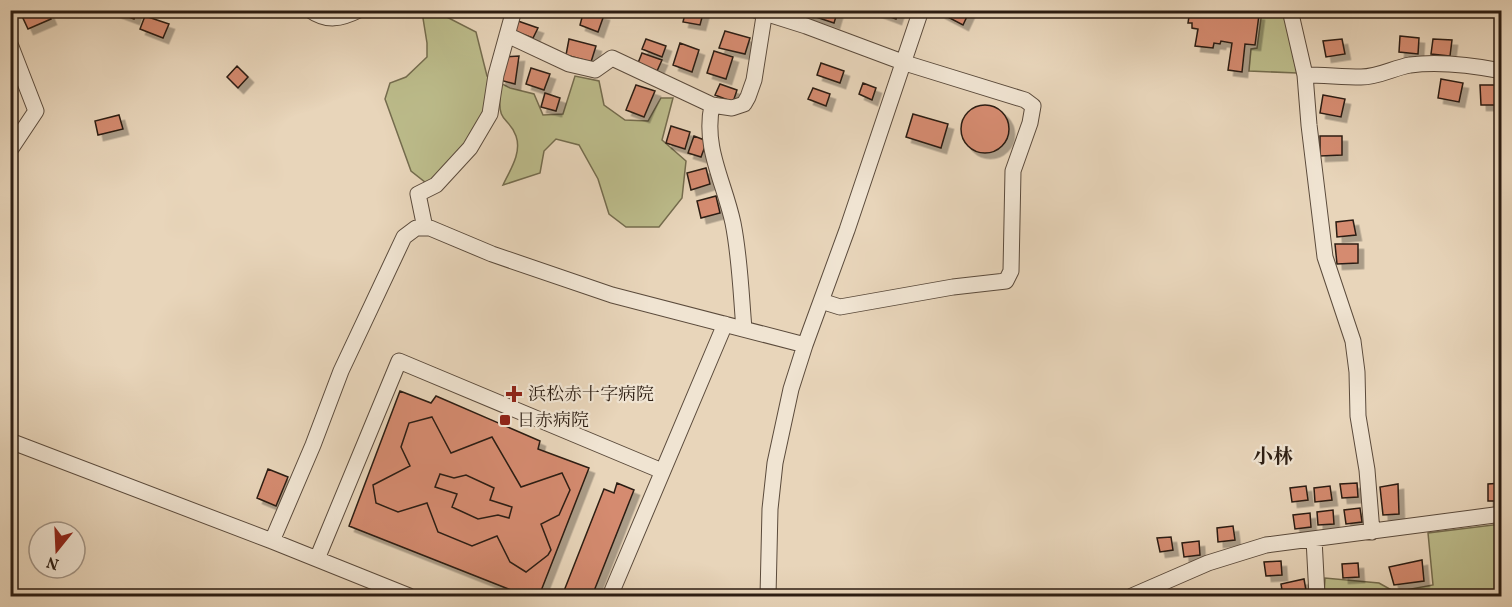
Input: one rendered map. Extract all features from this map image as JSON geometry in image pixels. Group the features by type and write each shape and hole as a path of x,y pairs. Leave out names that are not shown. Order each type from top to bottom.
{"street":[{"path":"309,10 331,19 342,18 359,10"},
{"path":"428,228 418,194 435,184 470,148 490,114 496,75 514,10"},
{"path":"768,597 770,508 776,463 791,389 905,63 921,10"},
{"path":"1290,10 1305,75 1325,257 1353,341 1357,372 1358,416 1367,470 1372,532"},
{"path":"507,35 569,64 595,70 612,58 712,105 732,108 744,104 754,80 761,11 905,63 1025,100 1033,106 1030,123 1012,171 1011,271 1006,280 840,307 821,301"},
{"path":"10,44 36,111 10,150"},
{"path":"1305,75 1361,77 1381,75 1407,66 1438,63 1478,66 1502,71"},
{"path":"712,105 709,118 710,147 732,220 738,251 744,329"},
{"path":"272,541 313,445 341,371 387,270 404,237 416,228 428,228 492,254 612,296 805,345"},
{"path":"610,597 725,324"},
{"path":"317,559 399,361 662,471"},
{"path":"10,441 272,541 410,597"},
{"path":"1132,597 1208,563 1266,545 1502,514"},
{"path":"1314,540 1317,597"}],"green space":[{"path":"1262,11 1282,11 1286,18 1297,73 1249,71 1251,49 1257,48"},
{"path":"422,12 439,13 476,32 487,76 510,88 534,94 543,115 563,114 575,76 599,81 604,105 625,120 648,121 661,98 673,98 662,140 686,161 682,198 659,227 626,227 609,214 598,179 579,145 556,139 544,151 540,173 503,185 514,161 517,142 513,130 502,116 500,98 492,95 480,138 430,186 411,171 385,99 390,83 406,77 427,57"},
{"path":"1501,524 1501,596 1324,596 1325,578 1379,583 1395,592 1433,585 1428,533"}],"building":[{"path":"35,10 47,10 51,19 28,29 22,16"},
{"path":"110,10 137,10 134,19"},
{"path":"584,10 604,15 598,32 580,25"},
{"path":"686,10 704,10 700,25 683,22"},
{"path":"809,10 838,10 834,23 807,14"},
{"path":"872,10 899,10 896,19"},
{"path":"942,10 970,10 963,25 940,13"},
{"path":"1190,10 1227,10 1259,15 1255,45 1245,44 1242,72 1228,70 1232,43 1221,41 1220,44 1214,43 1213,48 1195,46 1198,29 1192,28 1192,23 1188,23"},
{"path":"145,16 169,24 163,38 140,29"},
{"path":"518,21 538,28 533,38 514,31"},
{"path":"725,31 750,38 745,54 719,48"},
{"path":"1400,36 1419,38 1418,54 1399,52"},
{"path":"569,39 596,46 591,62 566,55"},
{"path":"646,39 666,46 662,57 642,49"},
{"path":"1342,39 1345,54 1326,57 1323,41"},
{"path":"1433,39 1452,40 1450,56 1431,54"},
{"path":"680,43 699,50 692,72 673,65"},
{"path":"714,51 733,57 726,79 707,73"},
{"path":"642,53 662,60 657,71 638,63"},
{"path":"519,56 515,84 500,80 503,57"},
{"path":"821,63 844,71 840,83 817,75"},
{"path":"237,66 248,77 238,88 227,77"},
{"path":"531,68 550,74 544,90 526,84"},
{"path":"1441,79 1463,83 1459,102 1438,98"},
{"path":"863,83 876,88 872,100 859,94"},
{"path":"720,84 737,90 733,102 715,95"},
{"path":"636,85 655,91 644,117 626,110"},
{"path":"1480,85 1502,85 1502,105 1481,105"},
{"path":"813,88 830,94 826,106 808,99"},
{"path":"545,93 560,98 556,111 541,107"},
{"path":"1323,95 1345,99 1341,117 1320,113"},
{"path":"980,105 990,105 1002,112 1009,124 1009,134 1002,146 990,153 980,153 965,142 961,134 961,124 972,109"},
{"path":"913,114 948,124 941,148 906,137"},
{"path":"119,115 123,129 98,135 95,121"},
{"path":"671,126 690,132 685,149 666,143"},
{"path":"694,136 707,141 701,157 688,153"},
{"path":"1320,136 1342,136 1342,155 1320,156"},
{"path":"706,168 710,184 691,190 687,173"},
{"path":"716,196 720,213 701,218 697,201"},
{"path":"1353,220 1356,235 1337,237 1336,222"},
{"path":"1335,244 1358,244 1358,263 1337,264"},
{"path":"400,391 431,403 436,396 540,441 538,449 589,468 539,596 526,596 349,526"},
{"path":"432,417 451,453 492,437 521,487 562,473 570,490 559,515 541,524 551,550 526,572 510,562 497,536 472,546 438,532 427,503 398,512 376,503 373,485 410,466 401,447 409,423"},
{"path":"268,469 288,477 276,506 257,498"},
{"path":"440,474 454,478 466,475 494,488 490,500 512,507 509,518 498,515 478,519 452,507 457,494 435,487"},
{"path":"617,483 634,490 592,596 562,596 604,489 614,493"},
{"path":"1357,483 1358,497 1342,498 1340,484"},
{"path":"1502,483 1502,501 1488,501 1488,484"},
{"path":"1398,484 1399,514 1383,515 1380,487"},
{"path":"1306,486 1308,500 1292,502 1290,488"},
{"path":"1330,486 1332,500 1315,502 1314,488"},
{"path":"1360,508 1362,522 1346,524 1344,510"},
{"path":"1333,510 1334,524 1318,525 1317,512"},
{"path":"1310,513 1311,527 1295,529 1293,515"},
{"path":"1233,526 1235,540 1218,542 1217,528"},
{"path":"1171,537 1173,550 1160,552 1157,538"},
{"path":"1199,541 1200,555 1184,557 1182,543"},
{"path":"1422,560 1424,581 1394,585 1389,567"},
{"path":"1281,561 1282,575 1266,576 1264,562"},
{"path":"1358,563 1359,577 1343,578 1342,564"},
{"path":"1304,579 1307,596 1283,596 1281,584"}],"place":[{"name":"浜松赤十字病院","path":"514,394"},
{"name":"日赤病院","path":"505,420"}],"district":[{"name":"小林","path":"1273,456"}]}
